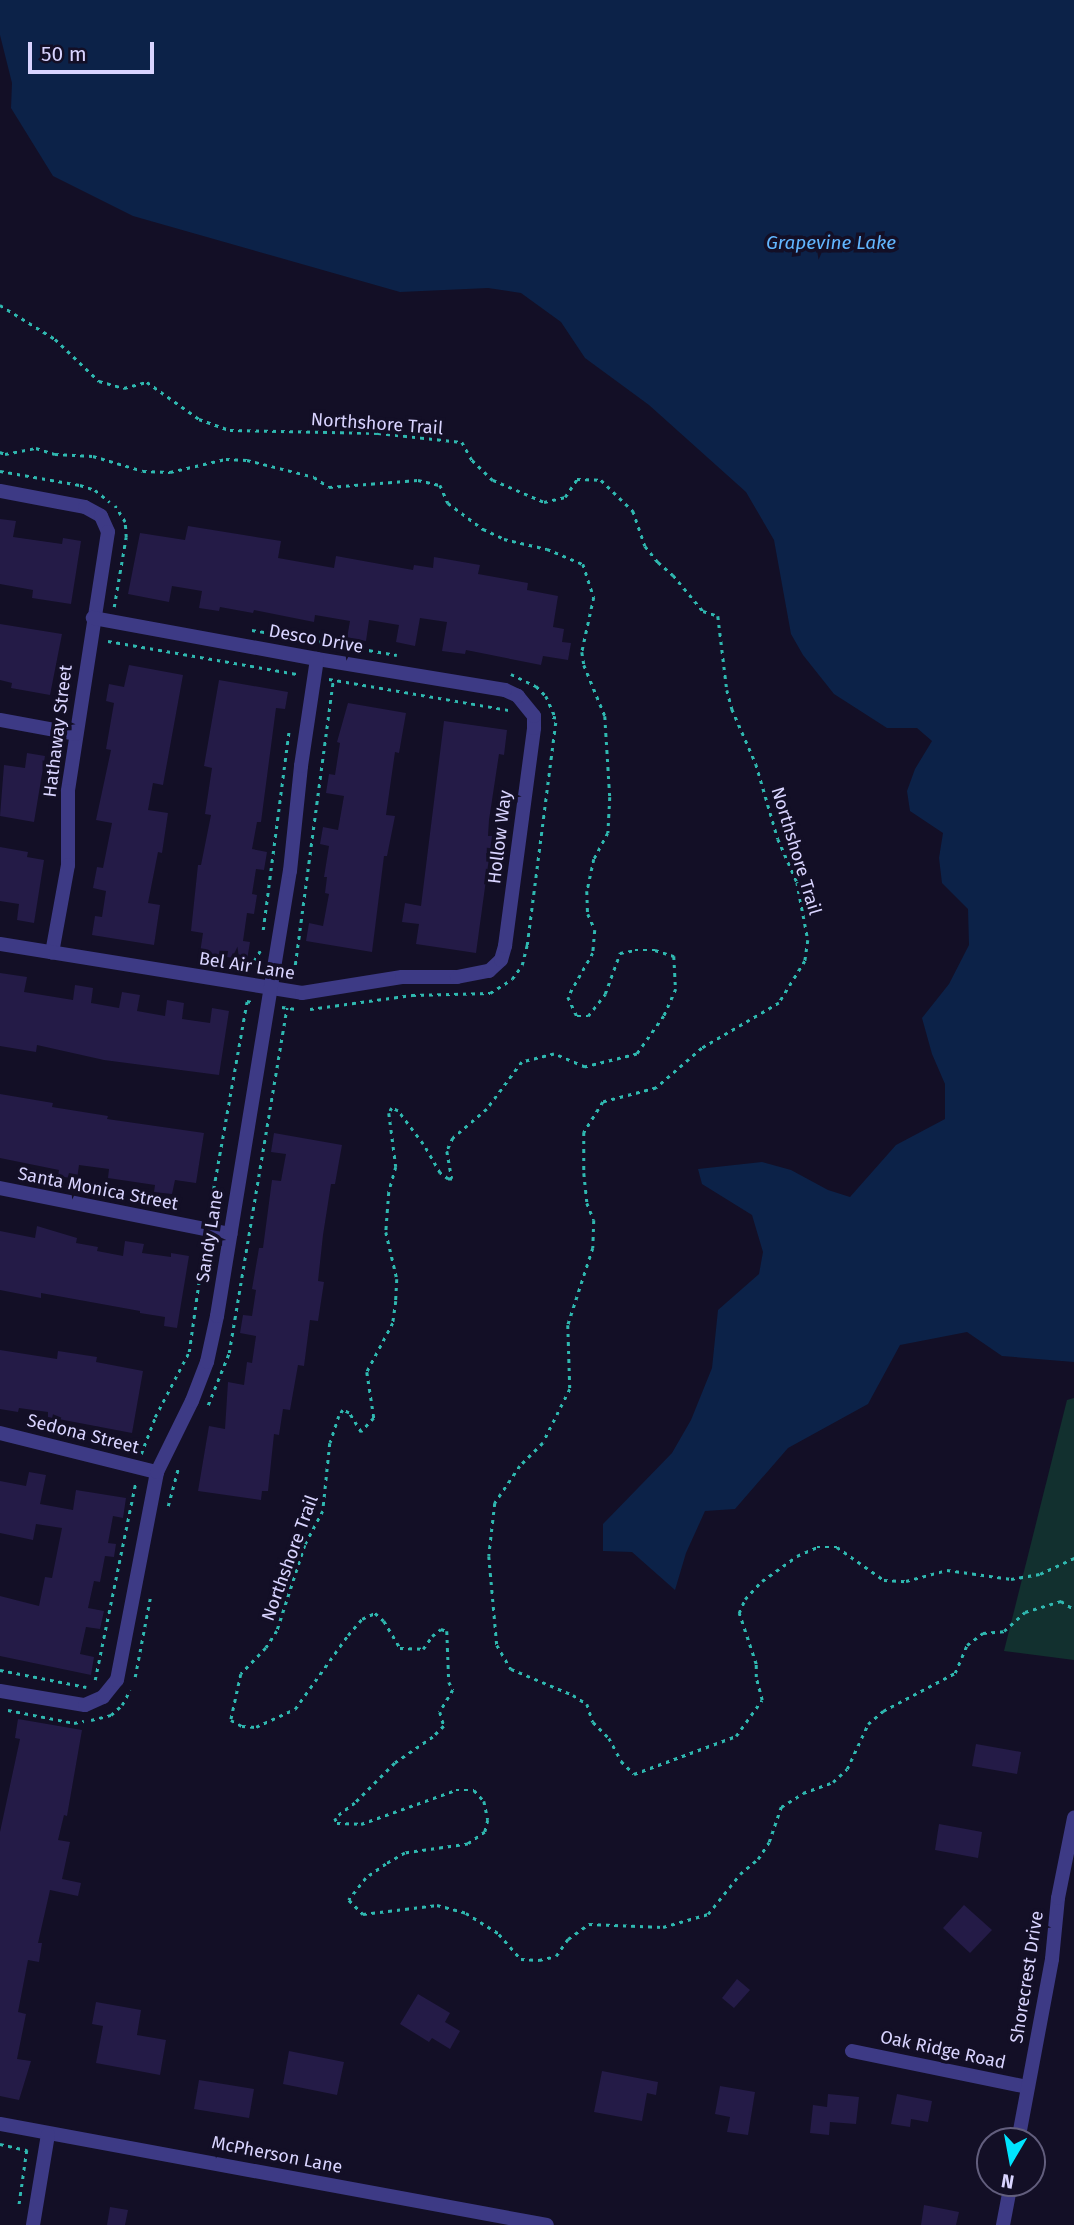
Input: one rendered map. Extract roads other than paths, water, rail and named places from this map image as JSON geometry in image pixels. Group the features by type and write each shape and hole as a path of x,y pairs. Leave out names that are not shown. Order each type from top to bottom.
{"street":[{"name":"Hathaway Street","path":"0,491 85,506 100,516 108,532 68,791 68,864 52,953"},
{"name":"Desco Drive","path":"93,618 505,690 530,710"},
{"name":"Sandy Lane","path":"0,1691 85,1704 103,1697 117,1680 157,1472 192,1401 207,1362 290,871 300,766 317,659"},
{"name":"Hollow Way","path":"489,971 501,960 505,946 530,710"},
{"path":"0,720 76,734"},
{"name":"Bel Air Lane","path":"0,944 268,997 402,977 457,977 489,971"},
{"name":"Santa Monica Street","path":"0,1188 230,1234"},
{"name":"Sedona Street","path":"0,1433 157,1472"},
{"name":"Shorecrest Drive","path":"1020,2127 1052,1959 1058,1898 1074,1818"},
{"name":"Oak Ridge Road","path":"852,2051 1027,2087"},
{"name":"McPherson Lane","path":"0,2124 547,2225"},
{"path":"33,2225 48,2134"},
{"path":"1003,2225 1008,2197"}],"water":[{"name":"Grapevine Lake","path":"0,0 1074,0 1074,1362 1002,1356 967,1332 900,1345 868,1404 788,1448 735,1509 705,1511 686,1553 675,1590 632,1552 603,1551 603,1524 672,1453 691,1420 712,1368 718,1310 759,1274 763,1252 752,1215 702,1184 698,1169 762,1162 791,1170 828,1190 850,1197 896,1145 945,1119 945,1084 932,1054 922,1018 949,984 969,945 968,909 942,883 939,858 943,833 910,811 907,791 915,769 932,741 917,728 887,728 834,694 803,655 791,634 774,540 746,492 649,405 585,358 561,322 521,293 488,288 400,292 133,216 53,176 11,108 12,83 0,35"}]}
